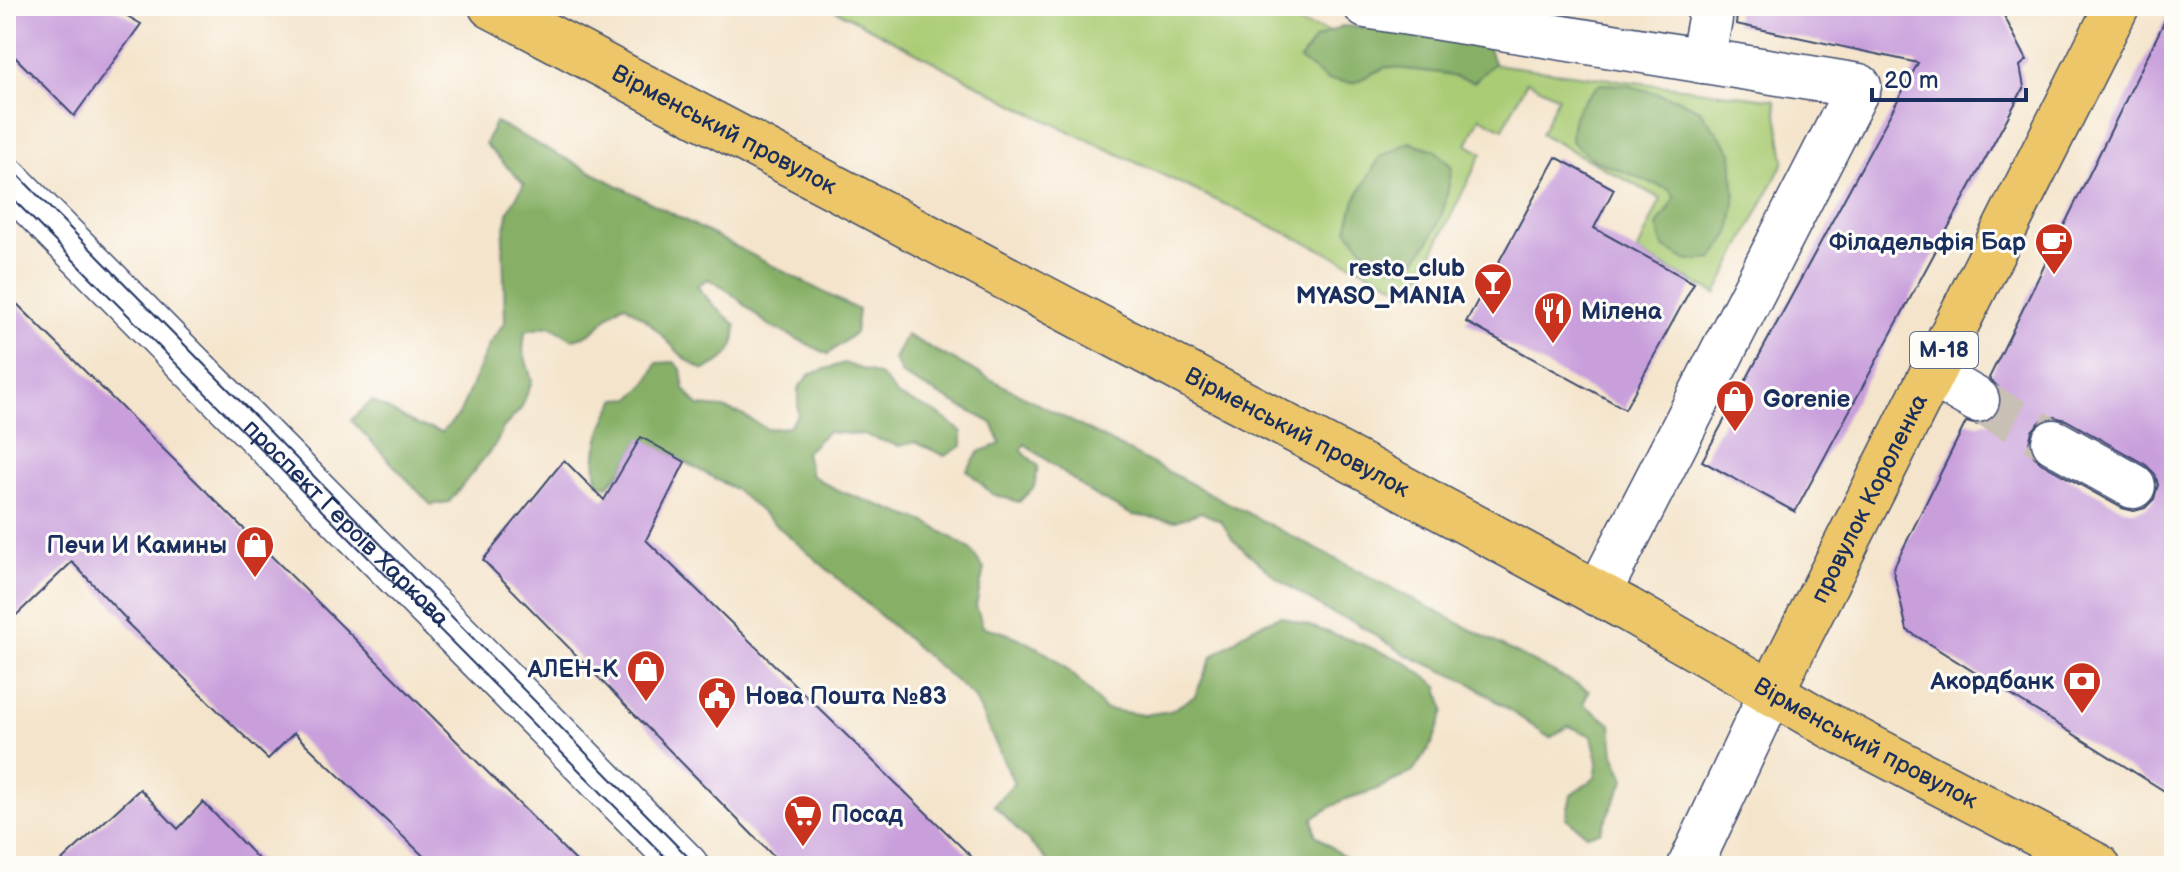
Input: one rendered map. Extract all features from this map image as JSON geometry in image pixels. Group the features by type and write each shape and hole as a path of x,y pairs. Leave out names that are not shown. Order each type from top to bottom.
{"main road":[{"name":"Вірменський провулок","path":"491,6 1598,594 1771,693 2098,866"},
{"name":"провулок Короленка","path":"1771,693 2117,6"}],"street":[{"path":"1366,6 1706,40 1859,86 1598,594"},
{"name":"проспект Героїв Харкова","path":"6,179 686,866"},
{"path":"1932,374 1977,400"},
{"path":"2054,442 2133,486"},
{"name":"провулок Короленка","path":"1690,866 1771,693"}],"green space":[{"path":"828,6 1228,6 1422,55 1775,100 1784,161 1716,294 1637,252 1661,199 1541,134 1558,97 1527,81 1503,129 1480,117 1467,145 1482,153 1413,293 1029,112"},
{"path":"1342,26 1447,32 1488,46 1494,63 1474,82 1440,73 1386,67 1353,83 1327,80 1300,60 1315,39"},
{"path":"1600,84 1627,85 1677,99 1700,110 1732,152 1735,203 1730,233 1713,259 1688,261 1663,247 1657,226 1675,198 1670,190 1594,160 1571,141 1578,109"},
{"path":"495,122 858,310 855,333 828,354 768,325 724,287 708,279 697,286 736,325 729,354 704,370 685,359 650,323 624,304 582,337 572,339 550,326 525,331 523,350 532,381 521,409 503,428 497,442 449,502 431,505 351,420 372,401 417,425 442,432 459,415 489,344 505,322 503,238 509,210 524,184 485,144"},
{"path":"1409,142 1435,150 1452,167 1447,197 1434,232 1410,268 1398,268 1373,258 1347,229 1355,200 1380,157"},
{"path":"906,335 1589,691 1583,704 1611,724 1614,754 1625,779 1600,832 1587,835 1566,818 1571,795 1595,778 1598,762 1592,736 1569,726 1550,738 1470,683 1407,655 1354,622 1329,612 1278,579 1233,540 1221,521 1201,512 1176,521 1132,515 1092,494 1025,444 1021,450 1038,466 1034,487 1019,502 992,494 967,470 980,451 1001,444 992,423 902,375 894,359"},
{"path":"674,362 681,369 684,389 698,406 723,408 741,414 767,429 788,427 798,415 798,388 810,374 844,363 881,376 898,396 936,412 962,432 962,446 945,456 915,442 899,446 864,435 827,432 805,453 811,475 837,490 928,523 970,549 984,569 976,606 983,627 1019,638 1051,656 1079,680 1104,709 1144,715 1170,711 1195,696 1212,657 1252,628 1280,616 1404,661 1438,686 1444,711 1433,742 1413,772 1375,790 1343,800 1313,818 1316,835 1341,855 1364,866 1052,866 994,805 1014,783 974,697 736,490 641,438 608,486 598,483 595,462 599,440 617,399 632,398 648,382 657,363"}],"building":[{"path":"6,6 110,6 141,24 74,116 6,48"},
{"path":"1738,6 1999,6 2027,60 2020,66 2024,87 1795,512 1702,461 1918,63 1736,24"},
{"path":"2174,6 2174,797 1907,630 1893,569 1966,422 1978,425 1989,422 1999,412 2002,401 1999,388 1989,378","holes":["2054,417 2066,420 2146,465 2155,474 2158,485 2154,499 2145,508 2134,511 2122,508 2041,463 2032,454 2029,443 2032,431 2042,420"]},
{"path":"1556,157 1614,189 1594,228 1694,283 1625,409 1466,322"},
{"path":"6,293 581,866 434,866 294,733 268,759 125,621 72,562 6,625"},
{"path":"641,437 685,462 646,540 981,866 783,866 483,560 564,460 604,500"},
{"path":"140,789 178,829 203,802 265,866 56,866"}],"tunnel":[{"path":"1977,400 2054,442"}],"tram line":[{"path":"6,163 697,866"},
{"path":"6,192 674,866"}],"place":[{"name":"Філадельфія Бар","path":"2054,276"},
{"name":"resto_club MYASO_MANIA","path":"1493,316"},
{"name":"Мілена","path":"1553,345"},
{"name":"Gorenie","path":"1735,433"},
{"name":"Печи И Камины","path":"255,579"},
{"name":"АЛЕН-К","path":"646,703"},
{"name":"Акордбанк","path":"2082,715"},
{"name":"Нова Пошта №83","path":"717,730"},
{"name":"Посад","path":"803,848"}]}
